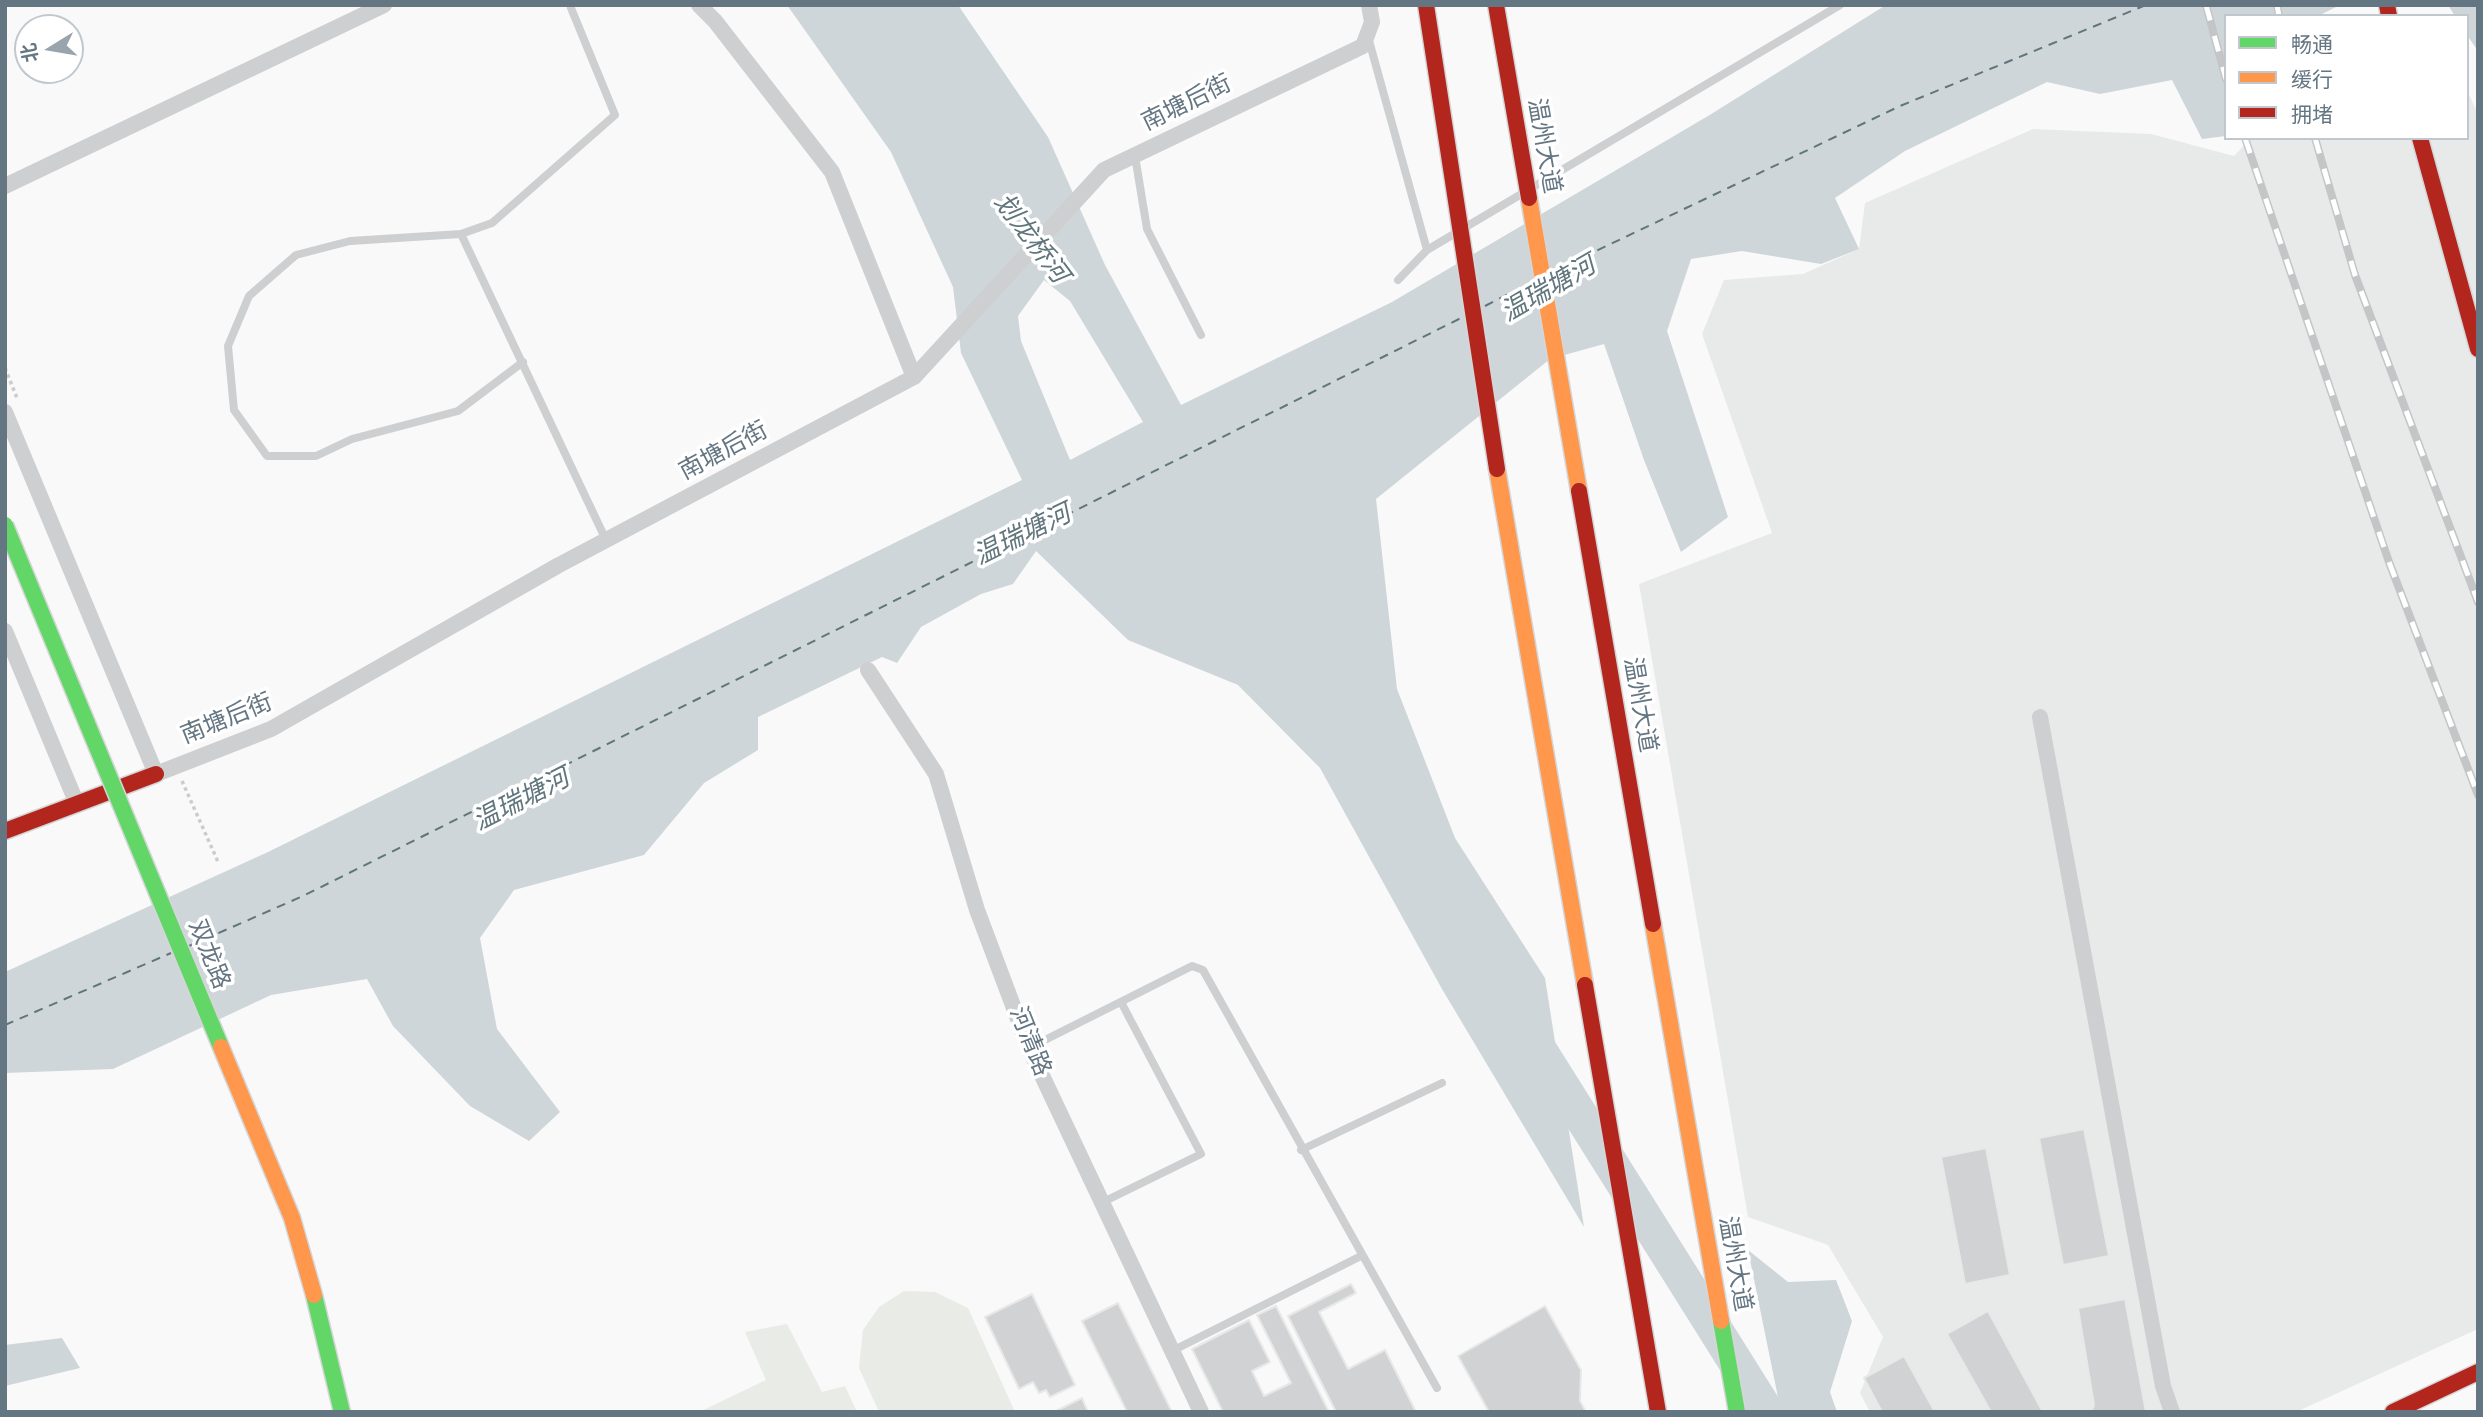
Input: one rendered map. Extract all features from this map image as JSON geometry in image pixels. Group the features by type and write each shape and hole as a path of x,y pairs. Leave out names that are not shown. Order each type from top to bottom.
{"main road":[{"path":"1426,5 1497,469 1658,1412"},
{"name":"温州大道","path":"1496,5 1737,1412"},
{"path":"2421,140 2478,349"},
{"name":"双龙路","path":"5,525 292,1218 331,1357 342,1412"},
{"name":"南塘后街","path":"5,831 156,774"},
{"path":"2393,1412 2478,1372"}],"street":[{"path":"5,186 384,5"},
{"path":"699,5 715,21 832,172 914,377"},
{"path":"1367,35 1372,22 1369,5"},
{"name":"南塘后街","path":"156,774 271,729 606,540 914,377 1104,170 1363,46 1367,35"},
{"path":"5,412 156,774"},
{"path":"5,631 77,804"},
{"name":"河清路","path":"868,670 936,774 977,910 1029,1048 1201,1412"},
{"path":"2040,717 2161,1372 2172,1412"}],"lane":[{"path":"1398,280 1427,250 1840,5"},
{"path":"523,362 458,411 352,439 316,456 267,456 234,410 229,346 249,296 296,256 350,241 461,234 492,223 615,115 570,8"},
{"path":"1367,35 1427,250"},
{"path":"1135,155 1147,229 1201,335"},
{"path":"461,234 606,540"},
{"path":"1029,1048 1192,966 1203,970 1301,1150 1437,1388"},
{"path":"1101,1203 1201,1154 1121,1002"},
{"path":"1301,1150 1442,1083"},
{"path":"1172,1351 1361,1256"}],"shaded area":[{"path":"2469,94 2478,114 2478,1329 2296,1412 1870,1412 1860,1393 1883,1337 1828,1245 1748,1217 1639,584 1772,533 1702,334 1724,280 1803,274 1859,249 1865,203 2033,129 2151,134 2234,156 2249,140 2469,140"},
{"path":"904,1291 935,1292 968,1308 1015,1412 879,1412 859,1368 863,1330 879,1307"},
{"path":"787,1324 822,1392 845,1386 857,1412 699,1412 766,1380 745,1332"}],"water":[{"path":"787,5 958,5 1048,137 1105,265 1181,405 1392,302 1708,116 1886,5 2340,5 2322,14 2224,14 2224,136 2202,139 2172,80 2100,94 2047,82 1905,151 1835,198 1859,249 1821,264 1742,251 1691,259 1667,331 1728,517 1681,552 1644,460 1604,344 1550,359 1376,499 1397,689 1455,838 1545,978 1584,1227 1442,989 1320,768 1238,685 1128,640 1036,551 1013,584 981,594 921,627 897,663 882,657 758,717 758,750 704,783 644,855 514,890 480,938 497,1029 560,1112 529,1141 470,1106 393,1026 367,979 271,995 113,1069 5,1073 5,972 268,852 1022,480 961,353 953,287 891,152","holes":["1044,280 1070,301 1143,422 1070,460 1021,341 1018,316"]},
{"path":"2448,5 2478,5 2478,51 2469,38 2469,14 2454,14"},
{"path":"1748,1250 1788,1282 1836,1280 1852,1321 1830,1392 1837,1412 1781,1412"},
{"path":"62,1338 80,1368 5,1386 5,1345"}],"building":[{"path":"2084,1129 2109,1256 2063,1265 2039,1138"},
{"path":"1986,1148 2010,1275 1965,1284 1941,1157"},
{"path":"1351,1284 1356,1293 1319,1312 1348,1369 1385,1350 1416,1412 1336,1412 1288,1316"},
{"path":"1032,1294 1075,1385 1050,1397 1046,1390 1039,1393 1033,1382 1019,1389 985,1317"},
{"path":"2125,1299 2146,1412 2091,1412 2094,1405 2078,1308"},
{"path":"1118,1303 1172,1412 1127,1412 1082,1321"},
{"path":"1276,1306 1329,1412 1223,1412 1192,1349 1249,1320 1270,1362 1252,1371 1264,1396 1291,1383 1257,1315"},
{"path":"1545,1306 1581,1370 1580,1401 1586,1412 1489,1412 1458,1356"},
{"path":"1988,1311 2043,1412 1991,1412 1947,1334"},
{"path":"1904,1356 1935,1412 1882,1412 1864,1378"},
{"path":"1082,1398 1088,1412 1054,1412"}],"waterway":[{"path":"1537,1046 1767,1412"}],"ferry route":[{"path":"1554,271 1900,106 2146,5"},
{"path":"1485,306 1530,283"},
{"path":"189,946 303,896 1461,318"},
{"path":"5,1025 171,953"}],"railway":[{"path":"2206,5 2224,72"},
{"path":"2277,5 2279,14"},
{"path":"2246,140 2389,562 2478,795"},
{"path":"2316,140 2355,275 2478,602"}],"traffic: fast":[{"path":"5,525 221,1047"},
{"path":"314,1295 342,1412"},
{"path":"1721,1321 1737,1412"}],"traffic: slow":[{"path":"1529,198 1579,491"},
{"path":"1497,469 1585,985"},
{"path":"1653,924 1721,1321"},
{"path":"221,1047 292,1218 314,1295"}],"traffic: jam":[{"path":"1426,5 1460,227"},
{"path":"1496,5 1529,198"},
{"path":"2387,5 2389,14"},
{"path":"2421,140 2478,349"},
{"path":"1460,227 1497,469"},
{"path":"1579,491 1653,924"},
{"path":"5,831 156,774"},
{"path":"1585,985 1658,1412"},
{"path":"2393,1412 2478,1372"}],"water label":[{"name":"划龙桥河","path":"1030,239"},
{"name":"温瑞塘河","path":"1549,290"},
{"name":"温瑞塘河","path":"1023,536"},
{"name":"温瑞塘河","path":"522,801"}]}
